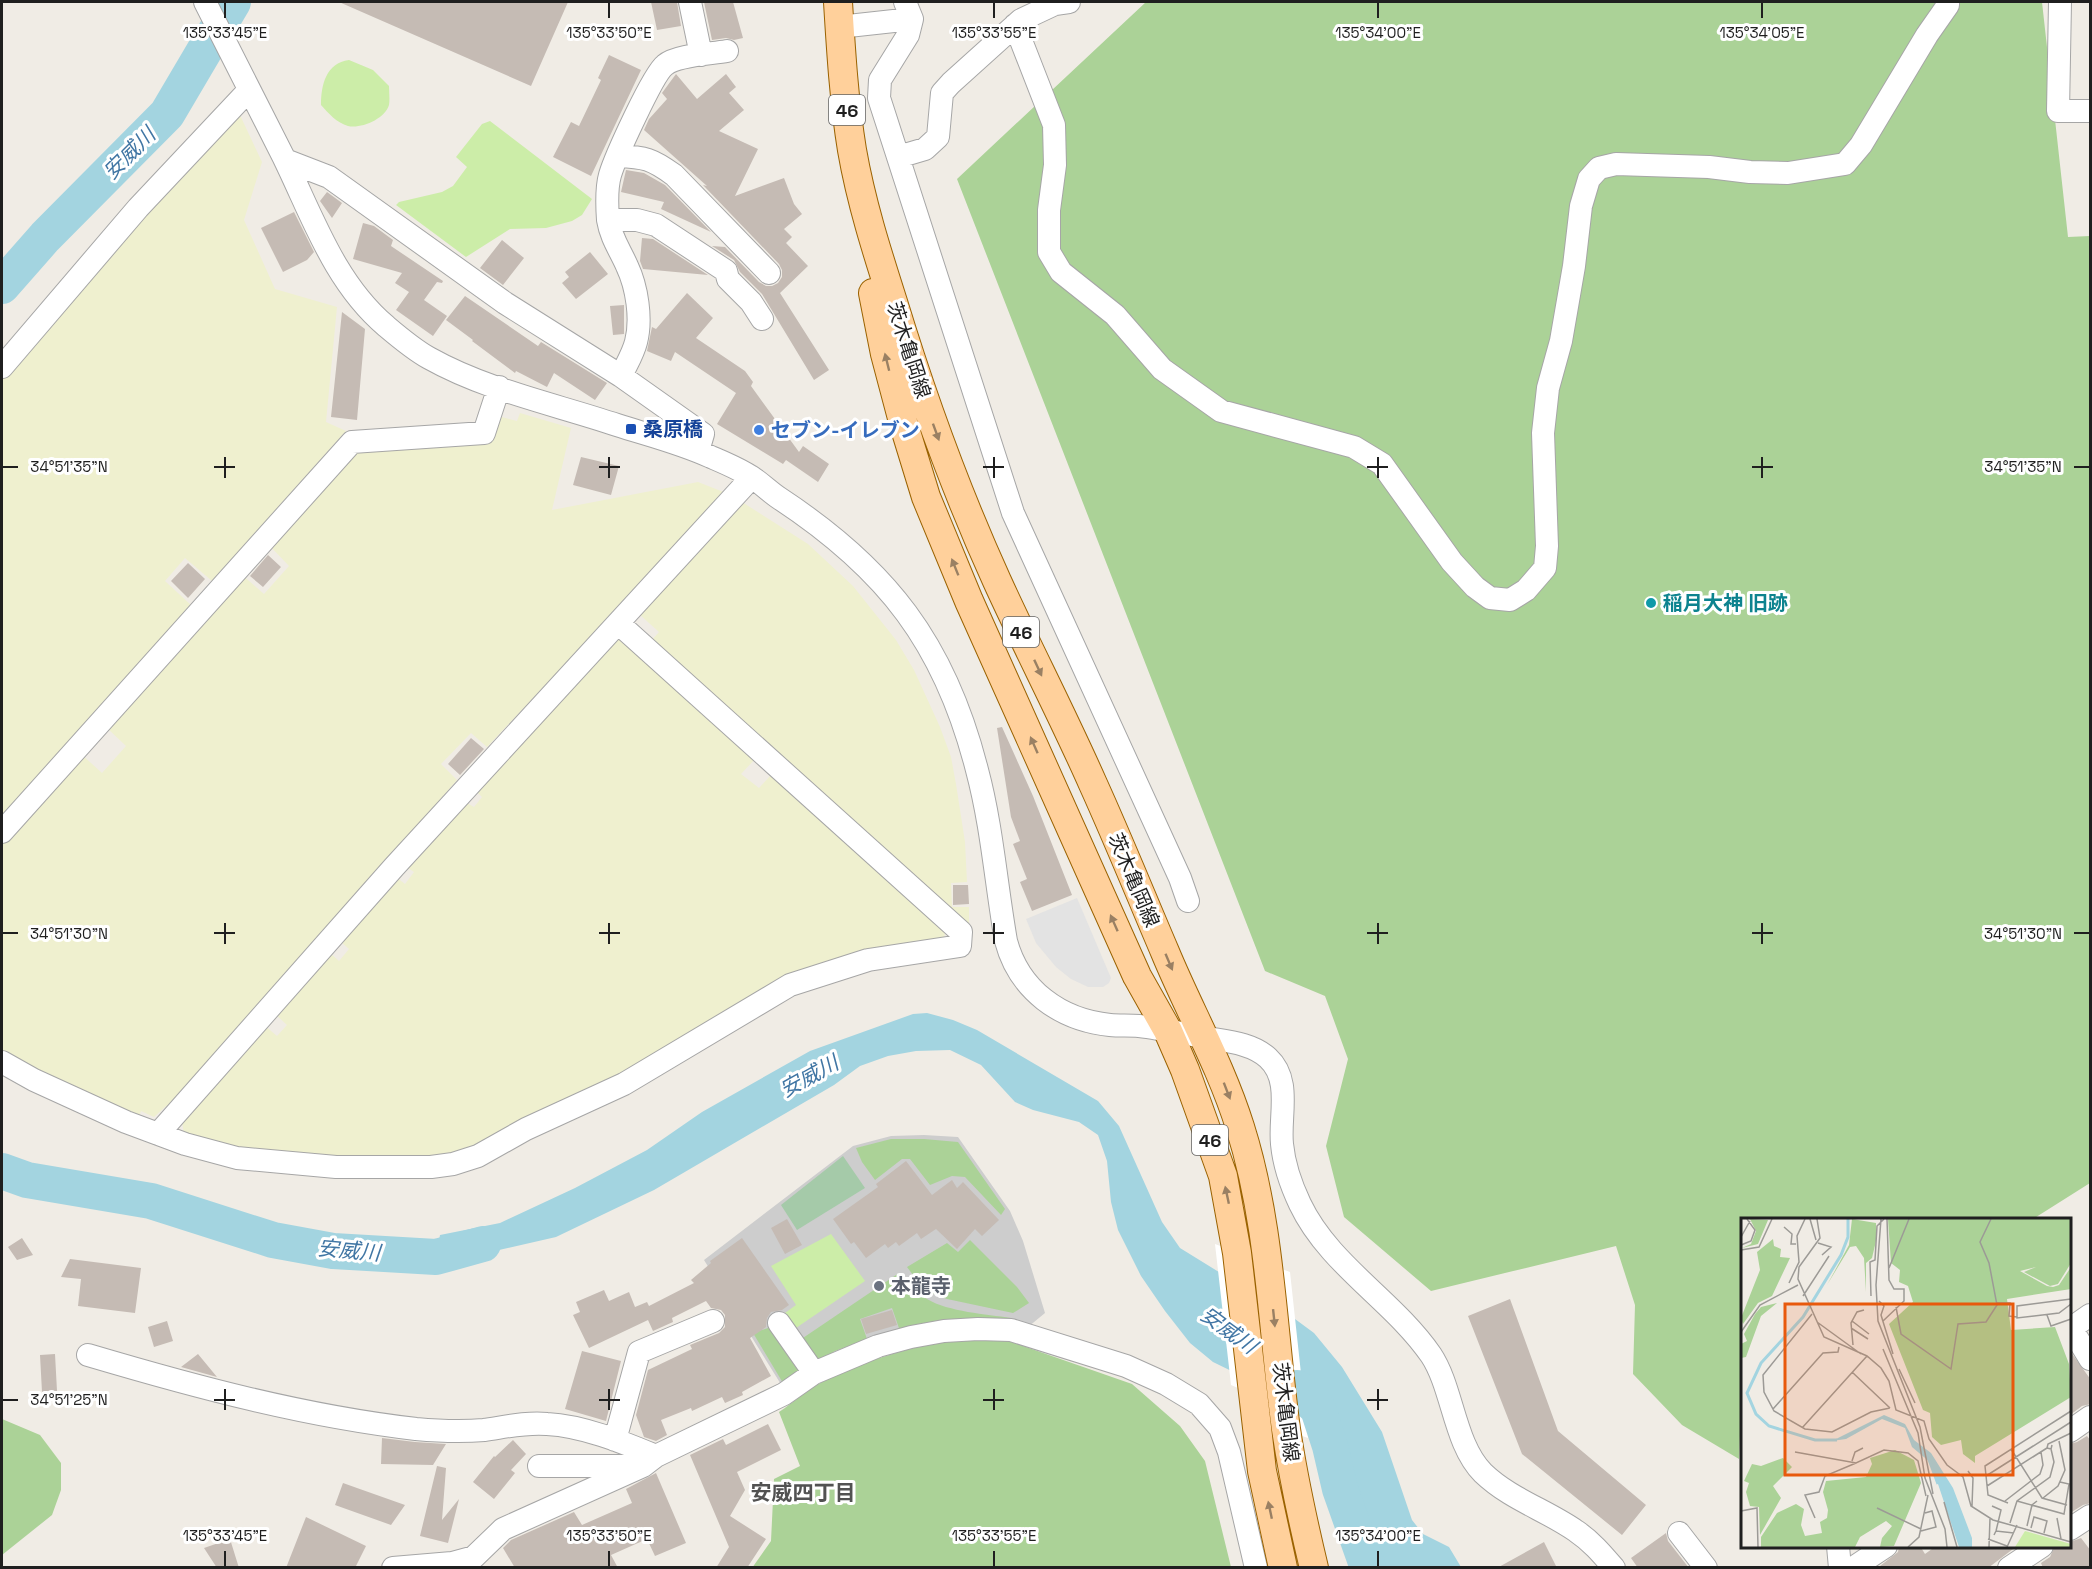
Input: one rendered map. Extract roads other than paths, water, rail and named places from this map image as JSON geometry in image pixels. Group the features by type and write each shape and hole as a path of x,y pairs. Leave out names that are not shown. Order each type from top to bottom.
{"main road":[{"name":"茨木亀岡線","path":"839,14 852,152 867,216 908,352 958,489 996,579 1092,782 1204,1037 1240,1127 1260,1210 1268,1260 1286,1430 1314,1568"},
{"name":"茨木亀岡線","path":"867,216 873,290 885,354 926,497 969,601 1137,976 1168,1031 1195,1096 1223,1176 1237,1252 1262,1471 1283,1568"}],"street":[{"path":"205,2 285,160 320,237 346,279 383,324 427,357 455,370 499,387 698,451 752,477 772,494 825,530 882,582 911,617 939,662 956,700 984,800 1006,941 1012,961 1023,978 1037,995 1054,1008 1083,1021 1137,1026 1204,1037 1252,1047 1267,1056 1276,1066 1283,1096 1282,1145 1288,1174 1300,1203 1320,1238 1412,1328 1433,1358 1463,1436 1482,1472 1513,1495 1583,1536 1614,1568"},
{"path":"690,2 700,55"},
{"path":"898,157 925,149 938,137 942,93 1021,20 1055,4 1069,2"},
{"path":"1016,25 1054,125 1055,165 1049,210 1049,252 1061,272 1114,315 1162,369 1221,411 1354,447 1382,464 1452,562 1475,587 1490,598 1510,600 1526,590 1545,568 1547,546 1543,433 1548,388 1561,341 1574,266 1581,206 1589,179 1599,168 1616,164 1709,167 1750,172 1788,173 1845,164 1861,145 1948,2"},
{"path":"2060,2 2058,111 2091,111"},
{"path":"839,14 909,10 908,35 880,80 879,98 1013,513 1180,878 1188,901"},
{"path":"621,376 636,342 638,321 634,285 628,267 612,239 608,220 610,175 640,108 663,66 671,61 727,51"},
{"path":"2,367 247,84"},
{"path":"618,156 643,157 658,163 674,175 769,273"},
{"path":"285,160 329,177 505,303 621,376 703,434 698,451"},
{"path":"608,220 637,220 656,225 664,230 726,271 728,279 751,302 762,319"},
{"path":"2,832 352,442 484,433 499,387"},
{"path":"158,1134 394,867 752,477"},
{"path":"2,1062 88,1106 158,1134 228,1156 270,1162 361,1168 431,1167 453,1164 478,1156 526,1129 624,1084 790,985 868,960 960,946 961,932 618,623"},
{"path":"2071,1327 2091,1315"},
{"path":"615,1440 639,1352 713,1321"},
{"path":"779,1323 814,1373"},
{"path":"393,1568 452,1563 474,1557 503,1529 649,1461 784,1394 814,1373 862,1351 902,1339 944,1331 994,1329 1011,1330 1107,1359 1146,1374 1199,1404 1220,1428 1229,1452 1256,1568"},
{"path":"2071,1329 2091,1359"},
{"path":"88,1355 214,1392 357,1421 420,1429 452,1430 483,1430 507,1425 561,1425 615,1440 649,1461"},
{"path":"2071,1430 2091,1417"},
{"path":"539,1466 649,1461"},
{"path":"2071,1528 2091,1515"},
{"path":"1678,1533 1706,1568"},
{"path":"1838,1548 1840,1568"},
{"path":"1853,1568 1883,1548"},
{"path":"2009,1568 2039,1548"}],"water":[{"path":"927,1013 977,1030 1098,1101 1119,1126 1162,1222 1180,1248 1295,1319 1314,1333 1342,1367 1382,1432 1412,1520 1423,1534 1449,1547 1461,1567 1375,1567 1339,1458 1325,1429 1303,1404 1213,1362 1190,1343 1141,1276 1118,1230 1111,1202 1107,1161 1098,1135 1079,1122 1033,1110 1015,1102 981,1065 950,1050 916,1051 888,1056 860,1066 834,1085 654,1190 556,1237 442,1263 436,1257 440,1235 500,1223 575,1188 647,1150 702,1112 810,1051 913,1014"}],"waterway":[{"name":"安威川","path":"2,286 45,237 167,114 233,2"},
{"name":"安威川","path":"2,1171 27,1180 151,1201 273,1240 333,1251 436,1257 483,1244"},
{"name":"安威川","path":"1297,1388 1318,1409 1340,1489 1368,1568"}],"place":[{"name":"桑原橋","path":"631,429"},
{"name":"セブン-イレブン","path":"759,430"},
{"name":"稲月大神 旧跡","path":"1651,603"},
{"name":"本龍寺","path":"879,1286"}],"district":[{"name":"安威四丁目","path":"803,1492"}]}
